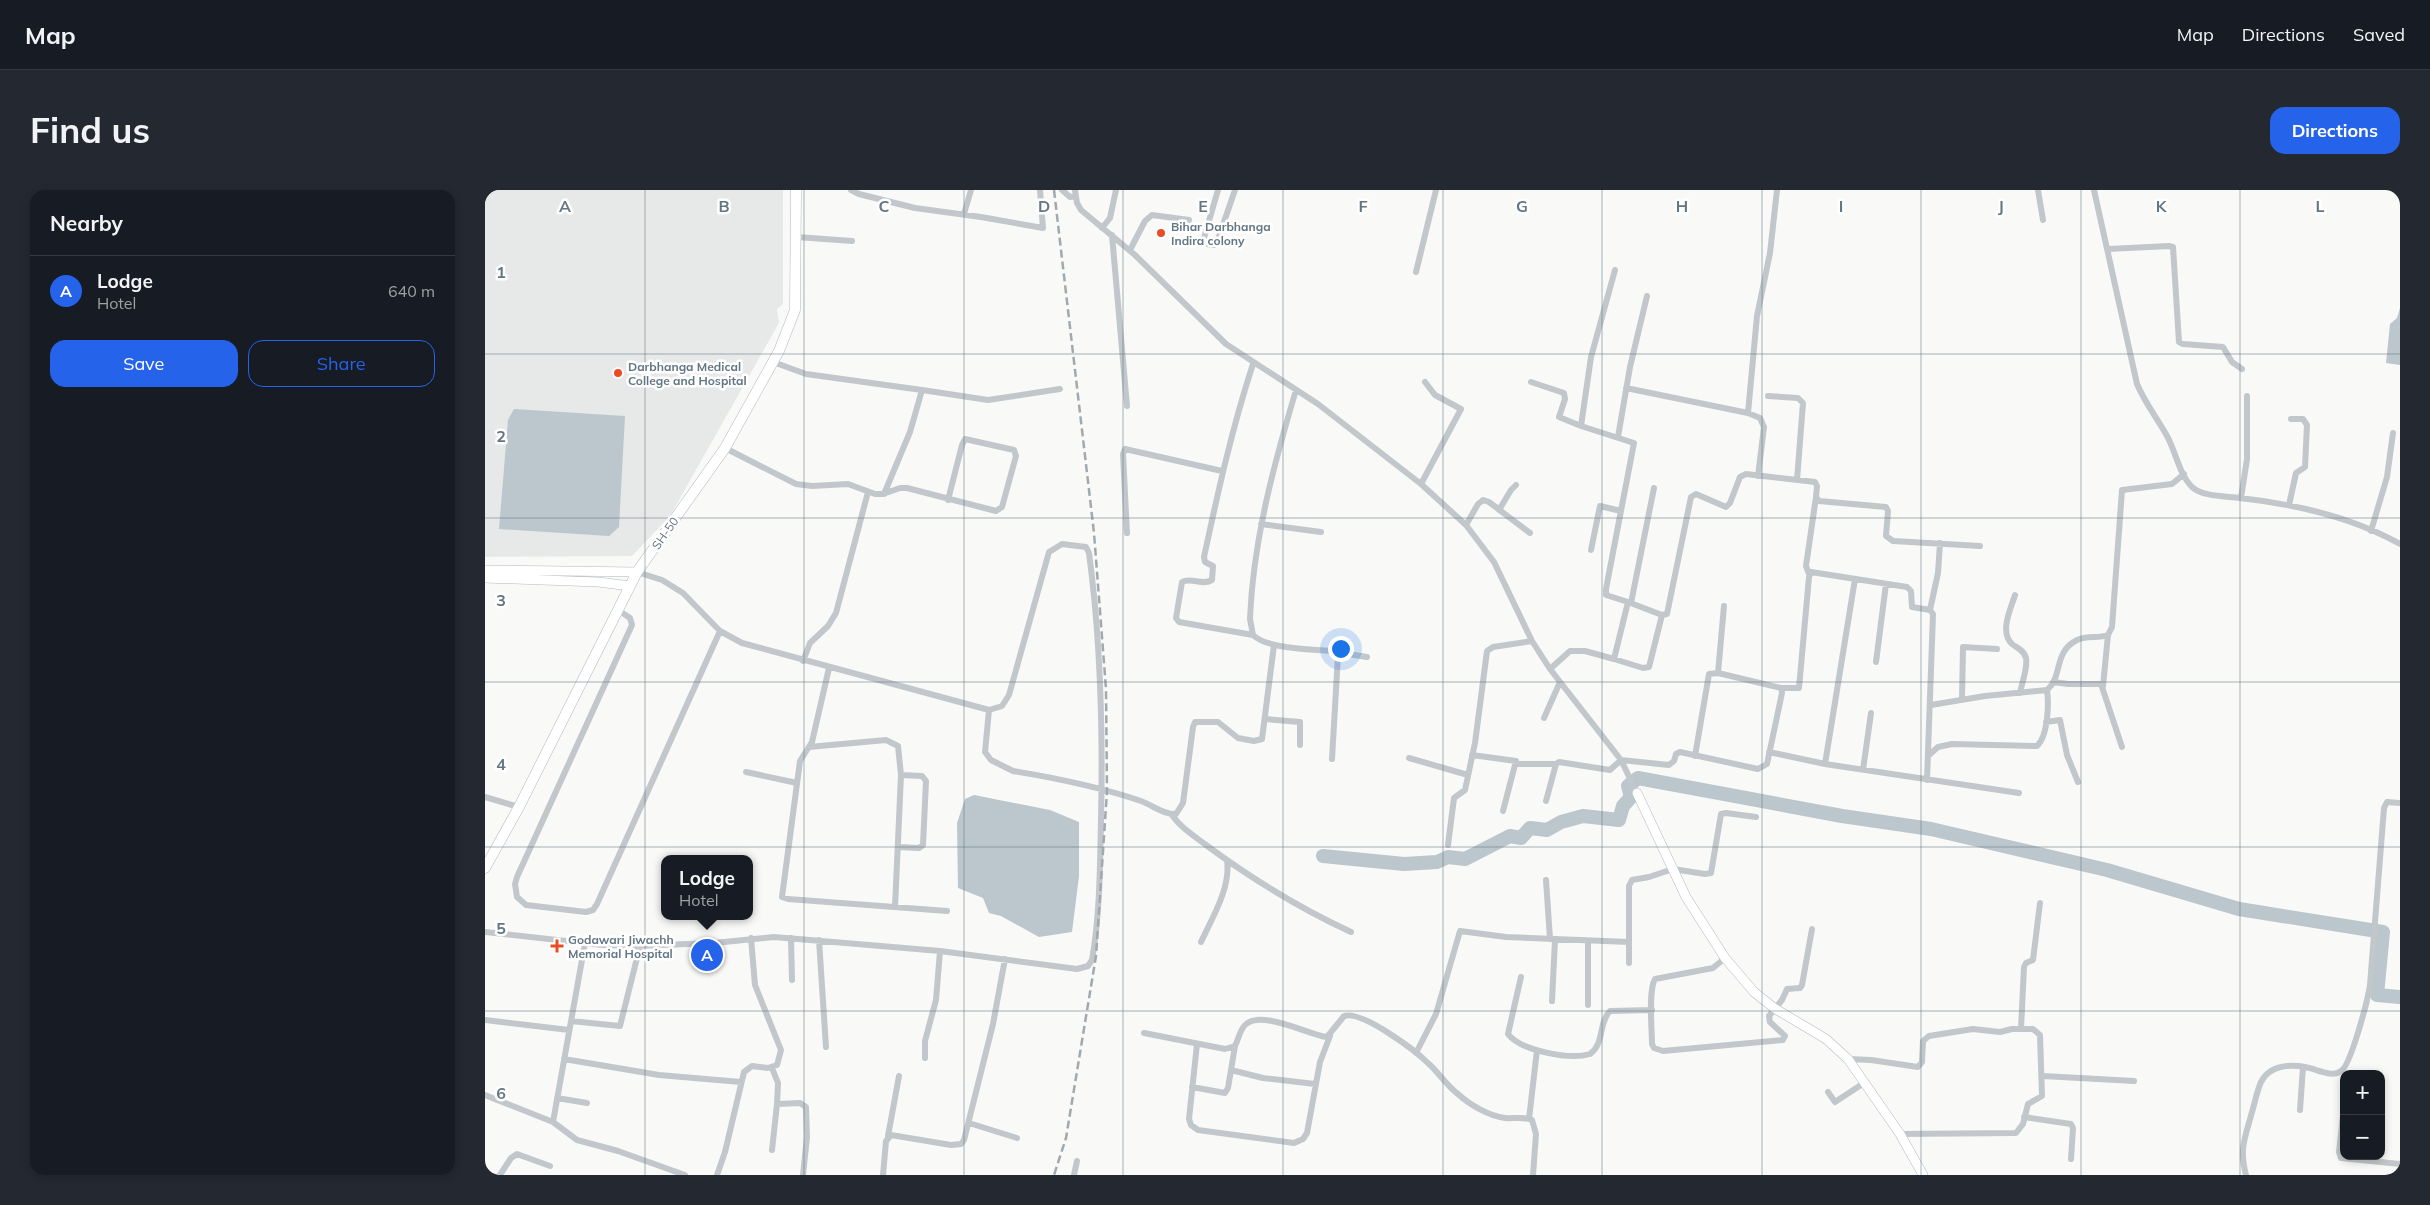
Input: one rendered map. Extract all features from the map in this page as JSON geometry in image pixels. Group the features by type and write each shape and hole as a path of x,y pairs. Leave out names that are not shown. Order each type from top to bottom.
{"main road":[{"name":"SH-50","path":"485,868 519,807 637,572 725,448 773,362 793,320 795,310 797,236 796,190"}],"street":[{"path":"851,190 859,194 915,208 964,214 1043,228 1040,190"},
{"path":"964,214 971,190"},
{"path":"1062,190 1070,197 1075,193 1081,210 1130,250 1206,327 1253,364 1318,404 1421,484 1466,525 1494,562 1532,641 1550,669 1621,760 1686,897 1725,958 1754,992 1774,1008 1826,1039 1848,1059 1900,1134 1923,1175"},
{"path":"1102,228 1110,218 1116,190"},
{"path":"1218,190 1204,238 1205,243 1214,245 1218,240 1235,190"},
{"path":"1416,272 1436,190"},
{"path":"1748,413 1757,316 1770,253 1777,190"},
{"path":"2038,190 2043,220"},
{"path":"2094,190 2137,384 2147,406 2167,436 2183,474 2193,488 2202,492 2289,505 2336,518 2400,544"},
{"path":"1130,250 1145,221 1152,215 1189,220"},
{"path":"1112,235 1127,406"},
{"path":"797,236 852,241"},
{"path":"2108,249 2173,247 2179,342 2223,348 2229,359 2242,369"},
{"path":"1581,426 1591,357 1615,270"},
{"path":"1618,437 1626,388 1647,296"},
{"path":"773,362 806,374 988,400 1006,399 1060,389"},
{"path":"1253,364 1237,412 1222,471 1204,558 1205,562 1213,566 1212,580 1206,582 1186,580 1182,582 1176,618 1181,622 1253,635 1260,641 1274,645 1367,657"},
{"path":"1421,484 1461,409 1435,395 1425,382"},
{"path":"1531,382 1564,393 1565,399 1559,417 1633,442 1635,446 1605,592 1609,597 1667,614 1691,497 1697,494 1726,507 1730,503 1740,477 1746,474 1816,484 1816,497 1806,566 1809,574 1799,688 1781,688 1718,673 1709,674 1695,756"},
{"path":"1626,388 1748,413 1760,418 1764,424 1759,476"},
{"path":"883,494 910,432 922,390"},
{"path":"1253,635 1250,607 1261,524 1277,454 1296,390"},
{"path":"1768,396 1798,398 1803,403 1797,480"},
{"path":"2241,498 2247,459 2247,396"},
{"path":"2289,505 2296,474 2305,467 2307,425 2303,419 2291,419"},
{"path":"2371,531 2387,477 2393,433"},
{"path":"725,448 782,479 796,484 812,486 848,484 868,492 883,494 899,488 907,488 948,500 991,511 1000,510 1016,456 1014,450 965,439 961,445 948,500"},
{"path":"1127,533 1123,454 1125,449 1222,471"},
{"path":"2122,747 2103,686 2108,635 2112,627 2122,490 2172,484 2183,474"},
{"path":"1499,510 1516,485"},
{"path":"1614,659 1629,602 1654,488"},
{"path":"803,661 810,643 828,626 836,613 868,492"},
{"path":"1816,497 1822,501 1886,507 1888,511 1886,536 1889,540 1980,546"},
{"path":"1466,525 1480,501 1486,500 1530,534"},
{"path":"1591,550 1600,506 1621,510"},
{"path":"1261,524 1321,532"},
{"path":"1927,780 1933,614 1930,610 1938,573 1939,543"},
{"path":"485,570 637,572 661,580 683,593 720,631 742,643 989,710 1001,706 1009,694 1049,552 1061,544 1083,545 1089,553 1097,610 1102,696 1100,880 1093,960 1088,966 1077,968 940,951 791,938 751,938 715,943 641,946 585,943 485,932"},
{"path":"1809,574 1816,572 1855,580 1907,587 1911,591 1912,607 1930,610"},
{"path":"485,578 598,582 630,586"},
{"path":"1825,764 1855,580"},
{"path":"1876,662 1886,584"},
{"path":"2015,595 2007,622 2007,632 2009,641 2022,651 2026,660 2020,693"},
{"path":"1718,673 1724,606"},
{"path":"617,610 630,618 632,625 517,877 515,884 517,897 526,905 586,912 593,910 720,631"},
{"path":"1550,669 1570,651 1585,651 1643,668 1649,667 1662,614"},
{"path":"1929,755 1938,747 1952,744 2033,748 2042,739 2049,703 2047,690 2053,682 2060,658 2071,644 2085,637 2108,635"},
{"path":"1448,845 1454,798 1464,792 1468,775 1487,651 1493,647 1532,641"},
{"path":"1171,815 1176,814 1182,807 1195,722 1218,722 1238,738 1258,741 1263,735 1274,645"},
{"path":"1962,699 1961,652 1963,647 1997,649"},
{"path":"1331,759 1339,660 1335,652"},
{"path":"829,668 809,746 800,761 782,897 947,911"},
{"path":"1544,718 1560,682"},
{"path":"2053,682 2068,684 2095,682 2103,686"},
{"path":"1472,754 1511,759 1516,764 1556,764 1563,762 1610,770 1621,760 1669,765 1674,761 1677,753 1758,768 1767,764 1782,693 1781,688"},
{"path":"1931,705 1962,699 2047,690"},
{"path":"989,710 984,746 985,752 991,760 1013,771 1101,789 1142,802 1171,815 1182,828 1287,900 1351,932"},
{"path":"1863,770 1871,713"},
{"path":"1265,719 1300,722 1300,745"},
{"path":"2046,722 2060,720 2067,755 2078,782"},
{"path":"809,746 887,740 893,742 901,752 899,846 895,907"},
{"path":"1769,752 1825,764 2019,793"},
{"path":"1409,758 1468,775"},
{"path":"1503,811 1516,764"},
{"path":"1546,801 1556,764"},
{"path":"746,772 797,784"},
{"path":"899,846 919,848 923,845 926,781 922,776 901,775"},
{"path":"485,797 519,807"},
{"path":"2347,1070 2368,996 2384,808 2387,802 2400,803"},
{"path":"1629,963 1630,882 1673,869 1705,874 1711,873 1721,814 1727,813 1756,818"},
{"path":"1201,942 1225,886 1228,869 1227,860"},
{"path":"1546,880 1553,939 1552,1001"},
{"path":"2021,1028 2024,967 2026,963 2033,960 2040,903"},
{"path":"1725,958 1713,968 1655,979 1653,985 1652,1044 1657,1050 1781,1041 1785,1036 1768,1020 1774,1008 1782,1000 1787,988 1800,988 1802,985 1812,929"},
{"path":"1416,1053 1436,1014 1460,931 1553,939 1629,942"},
{"path":"717,1175 725,1152 744,1072 752,1066 772,1068 779,1062 781,1050 755,985 751,938"},
{"path":"791,938 792,980"},
{"path":"819,940 826,1046"},
{"path":"1588,941 1589,1005"},
{"path":"553,1122 585,943"},
{"path":"571,1021 620,1026 641,946"},
{"path":"925,1058 925,1041 936,1000 940,951"},
{"path":"888,1136 897,1134 956,1145 964,1140 993,1024 1005,959"},
{"path":"1521,977 1508,1034 1523,1047 1575,1056 1590,1054 1599,1043 1605,1017 1610,1011 1652,1010"},
{"path":"1197,1044 1189,1122 1193,1128 1294,1143 1303,1139 1307,1133 1320,1062 1330,1036 1341,1019 1348,1014 1352,1015 1393,1036 1416,1053 1459,1095 1485,1111 1507,1118 1529,1119 1535,1125 1536,1134 1533,1175"},
{"path":"485,1020 569,1030"},
{"path":"1192,1087 1225,1093 1235,1046 1243,1027 1255,1021 1292,1026 1323,1037 1330,1036"},
{"path":"1848,1059 1871,1060 1918,1067 1922,1062 1923,1041 1929,1036 1973,1029 2000,1032 2021,1028 2033,1029 2040,1035 2043,1096 2028,1104 2019,1130 2009,1134 1900,1134"},
{"path":"1144,1033 1225,1049 1235,1046"},
{"path":"1529,1119 1537,1050"},
{"path":"564,1059 659,1075 741,1082"},
{"path":"2246,1175 2242,1158 2242,1146 2260,1084 2266,1074 2273,1069 2284,1066 2303,1067 2336,1074 2347,1066"},
{"path":"2300,1110 2303,1067"},
{"path":"772,1068 778,1083 773,1150"},
{"path":"1231,1070 1263,1078 1315,1084"},
{"path":"883,1175 899,1076"},
{"path":"2043,1076 2134,1081"},
{"path":"1828,1092 1835,1102 1865,1083"},
{"path":"485,1095 553,1122 577,1140 633,1156 685,1175"},
{"path":"557,1098 587,1103"},
{"path":"777,1104 800,1103 806,1107 807,1138 803,1175"},
{"path":"2343,1115 2339,1152 2341,1158 2400,1164"},
{"path":"2024,1117 2071,1124 2073,1128 2071,1158"},
{"path":"969,1123 1017,1138"},
{"path":"500,1175 511,1158 517,1154 550,1166"},
{"path":"1074,1175 1077,1161"}],"shaded area":[{"name":"Darbhanga Medical College and Hospital","path":"485,190 783,190 783,304 777,309 779,323 670,516 632,556 485,557"},
{"path":"2400,308 2400,365 2386,363 2390,324 2397,318"},
{"path":"514,409 625,416 619,527 609,536 499,529 508,420"},
{"path":"974,795 1050,810 1079,822 1079,876 1072,932 1039,937 1001,916 989,913 983,898 958,888 957,823 965,799"}],"waterway":[{"path":"1323,856 1404,864 1437,862 1448,857 1465,859 1510,836 1521,838 1530,828 1547,830 1561,822 1583,816 1619,820 1623,806 1631,797 1628,786 1638,778 1842,816 1931,829 2107,870 2239,909 2383,932 2377,995 2400,997"}],"railway":[{"path":"1054,190 1094,533 1106,689 1107,791 1096,956 1066,1138 1054,1175"}],"place":[{"name":"Bihar Darbhanga Indira colony","path":"1161,233"},
{"name":"Darbhanga Medical College and Hospital","path":"618,373"},
{"name":"Godawari Jiwachh Memorial Hospital","path":"557,946"},
{"name":"Lodge","path":"707,955"}]}
